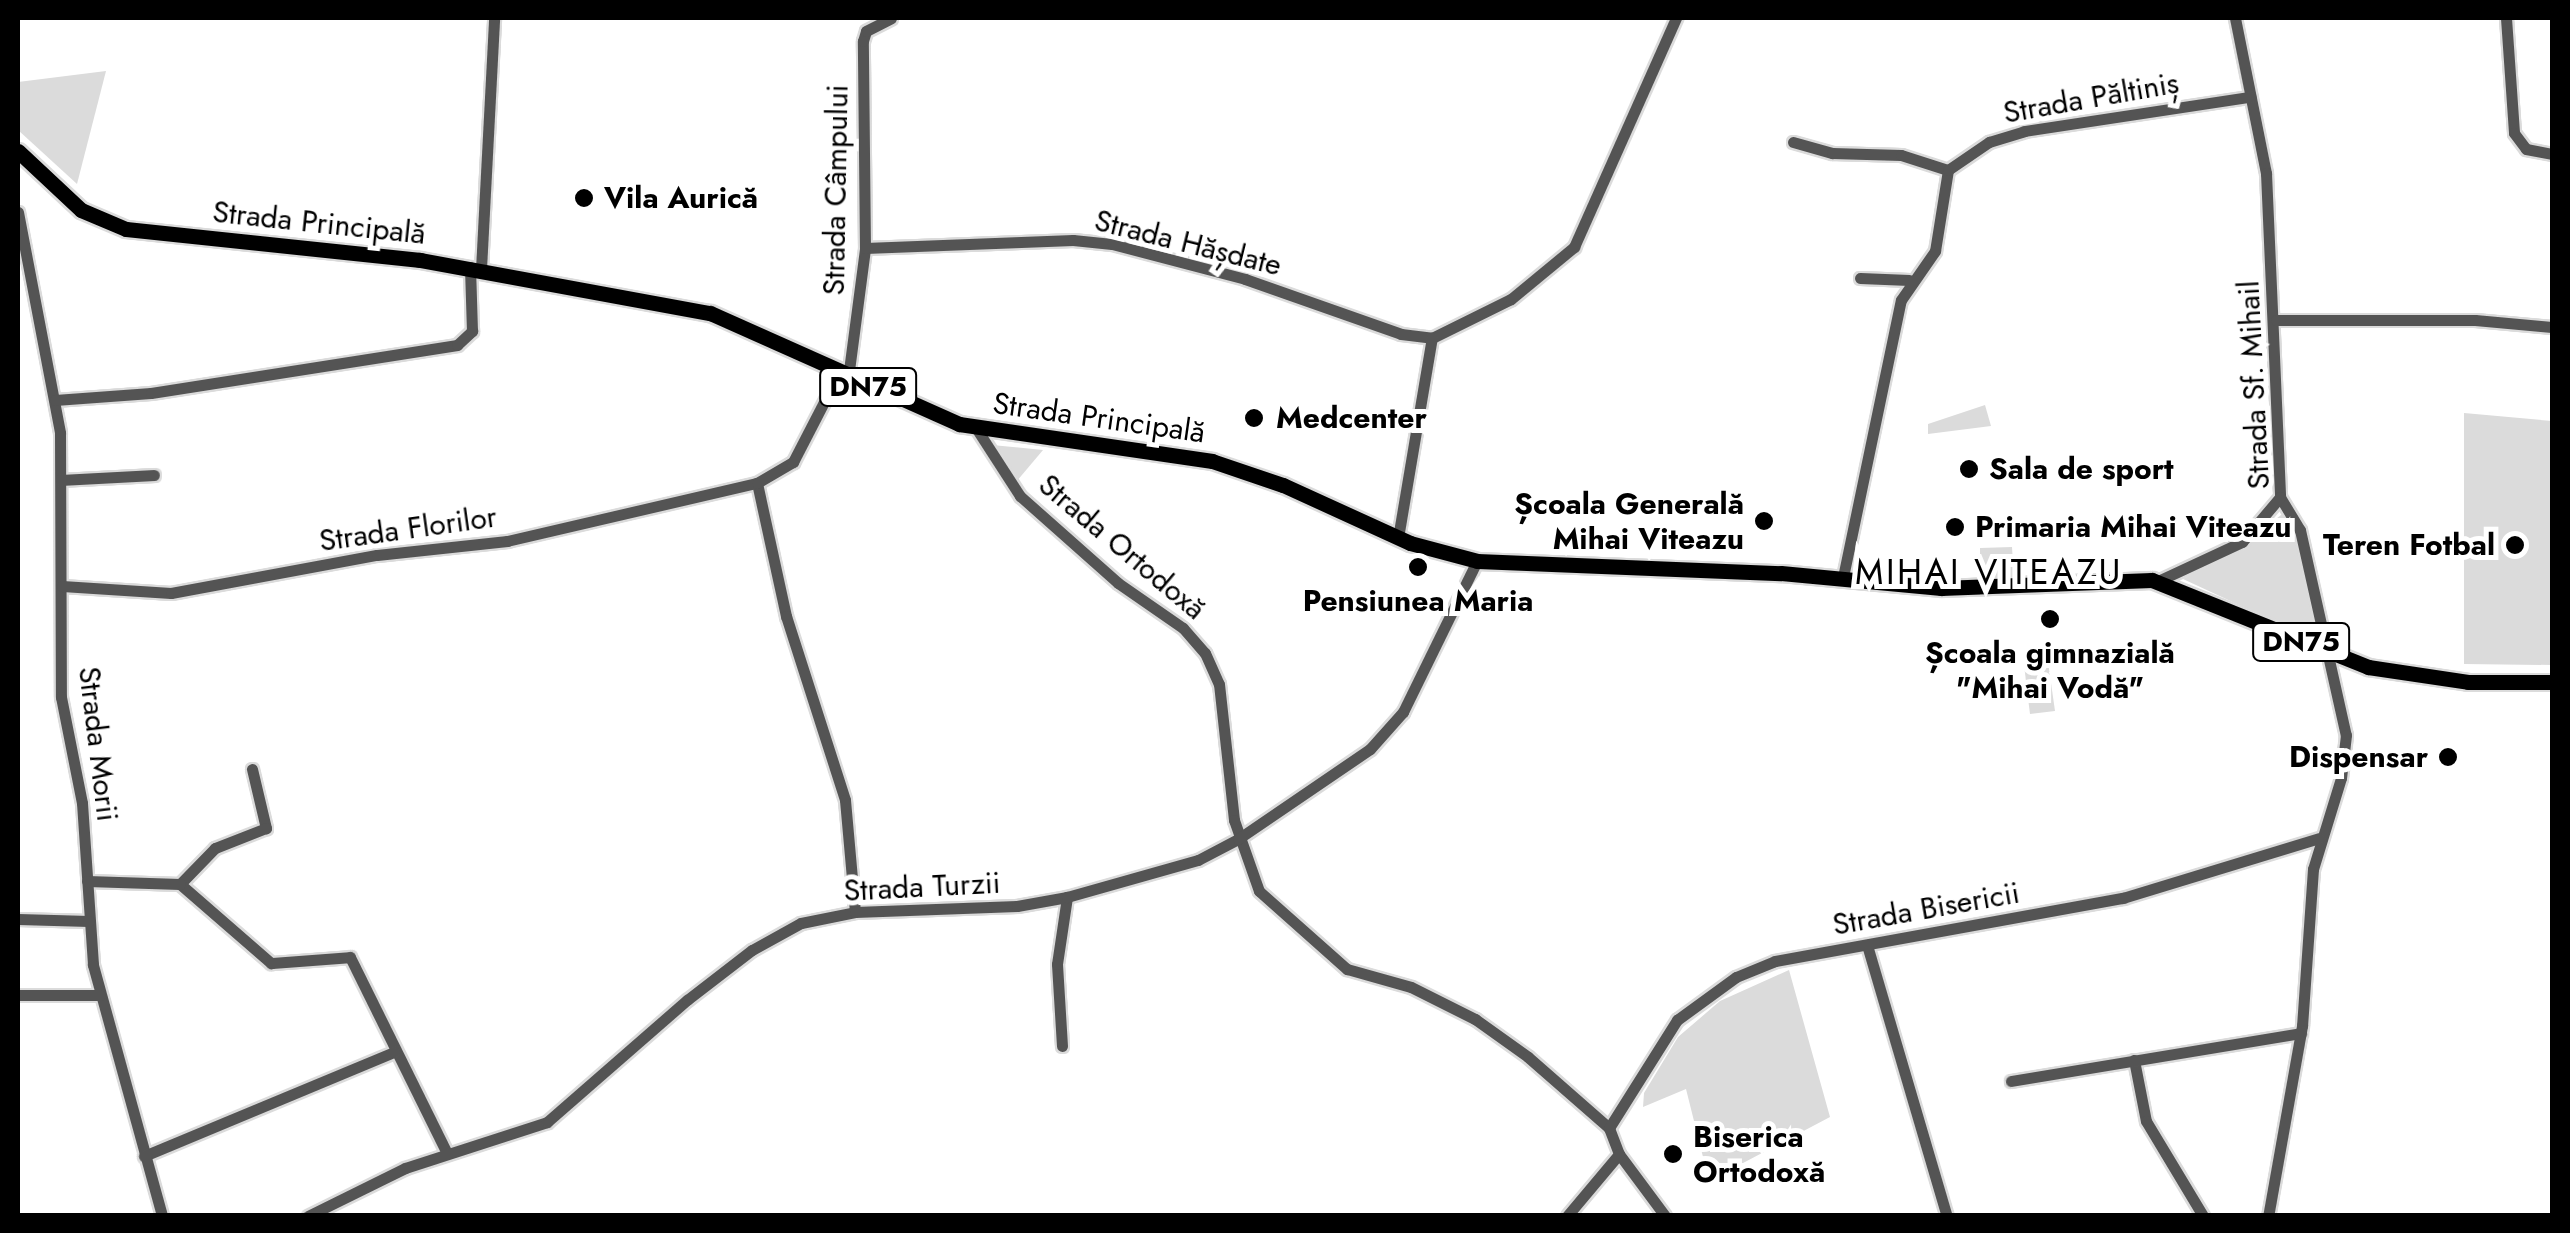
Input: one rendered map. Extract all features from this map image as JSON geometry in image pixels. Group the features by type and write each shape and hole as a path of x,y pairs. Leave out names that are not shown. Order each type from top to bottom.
{"main road":[{"name":"Strada Principală","path":"18,151 81,210 126,230 475,268 710,313 843,375 976,428 1212,462 1283,484 1398,538 1477,561 1843,578 1941,588 2158,581 2327,653 2440,679 2552,682"}],"street":[{"path":"55,400 151,393 457,345 472,331 494,18"},
{"name":"Strada Câmpului","path":"843,375 865,248 863,41 866,31 891,18"},
{"path":"1398,538 1432,338 1512,299 1574,248 1676,18"},
{"name":"Strada Sf. Mihail","path":"2235,18 2266,172 2276,320 2280,497 2300,530 2327,653 2336,676 2346,757 2319,838 2301,1033 2268,1216"},
{"path":"2506,18 2514,133 2526,149 2552,154"},
{"name":"Strada Păltiniș","path":"1948,170 1989,142 2024,132 2250,97"},
{"path":"1793,142 1832,154 1901,154 1948,170 1935,250 1909,280 1843,578"},
{"name":"Strada Morii","path":"18,212 55,400 61,480 60,697 82,802 88,921 100,994 162,1216"},
{"name":"Strada Hășdate","path":"865,248 1073,240 1112,244 1244,278 1401,334 1432,338"},
{"path":"1860,278 1909,280"},
{"path":"2276,320 2475,320 2552,326"},
{"name":"Strada Florilor","path":"62,586 171,593 378,555 508,541 757,483 793,462 843,375"},
{"name":"Strada Ortodoxă","path":"976,428 1020,496 1118,583 1184,628 1204,653 1218,684 1238,840 1259,891 1347,969 1411,988 1475,1019 1608,1128 1619,1154 1666,1216"},
{"path":"61,480 154,475"},
{"path":"757,483 786,616 845,800 855,912"},
{"path":"2158,581 2242,542 2280,497"},
{"name":"Strada Turzii","path":"308,1216 447,1153 547,1122 752,950 801,924 855,912 1016,906 1066,897 1198,860 1238,840 1370,749 1404,712 1477,561"},
{"path":"180,884 216,848 266,828 252,769"},
{"name":"Strada Bisericii","path":"1608,1128 1644,1067 1698,1001 1775,961 2124,898 2319,838"},
{"path":"87,881 180,884 271,963 350,956 447,1153"},
{"path":"1062,1046 1057,964 1066,897"},
{"path":"18,919 88,921"},
{"path":"1868,945 1947,1216"},
{"path":"18,995 100,994"},
{"path":"2011,1081 2301,1033"},
{"path":"144,1156 394,1052"},
{"path":"2134,1060 2146,1121 2203,1216"},
{"path":"1567,1216 1619,1154"}],"shaded area":[{"path":"106,71 77,184 18,130 18,82"},
{"path":"1985,405 1991,426 1928,434 1928,424"},
{"name":"Teren Fotbal","path":"2464,413 2552,421 2552,665 2464,664"},
{"path":"992,445 1043,450 1016,482"},
{"path":"2281,515 2290,517 2321,643 2183,579 2235,551"},
{"path":"2012,547 2014,579 1980,580 1980,548"},
{"path":"2048,662 2055,711 2030,714 2024,665"},
{"path":"1789,970 1830,1117 1709,1181 1686,1089 1643,1107 1644,1093 1678,1037 1720,1001"}],"place":[{"name":"Vila Aurică","path":"584,198"},
{"name":"Medcenter","path":"1254,418"},
{"name":"Sala de sport","path":"1969,469"},
{"name":"Școala Generală Mihai Viteazu","path":"1764,521"},
{"name":"Primaria Mihai Viteazu","path":"1955,527"},
{"name":"Teren Fotbal","path":"2515,545"},
{"name":"Pensiunea Maria","path":"1418,567"},
{"name":"Școala gimnazială \"Mihai Vodă\"","path":"2050,619"},
{"name":"Dispensar","path":"2448,757"},
{"name":"Biserica Ortodoxă","path":"1673,1154"}],"district":[{"name":"MIHAI VITEAZU","path":"1989,572"}]}
